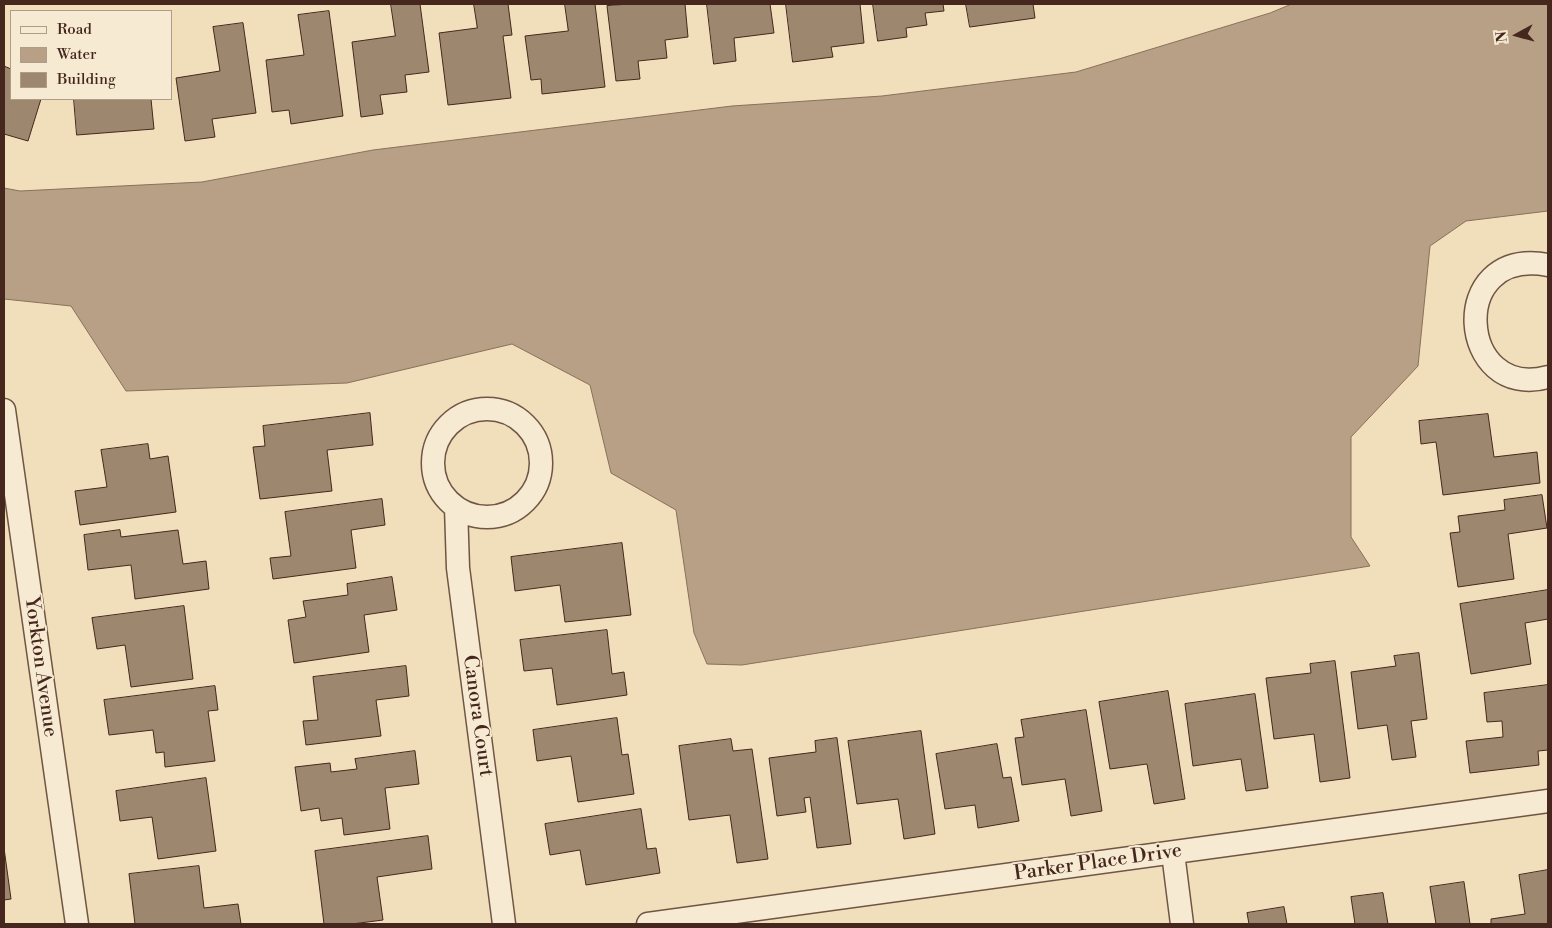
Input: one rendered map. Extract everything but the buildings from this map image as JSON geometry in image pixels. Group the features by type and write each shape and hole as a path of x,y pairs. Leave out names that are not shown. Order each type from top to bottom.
{"street":[{"path":"1548,265 1534,262 1516,265 1500,273 1486,286 1477,302 1474,320 1477,339 1486,357 1501,371 1520,378 1540,379 1548,377"},
{"path":"488,408 504,411 519,419 532,433 539,450 541,468 535,486 525,501 510,512 492,516 473,515 456,507 444,495 436,480 433,463 436,446 444,431 455,419 471,411 488,408"},
{"name":"Yorkton Avenue","path":"4,410 77,924"},
{"name":"Canora Court","path":"456,507 458,568 504,924"},
{"name":"Parker Place Drive","path":"648,924 1548,802"},
{"path":"1173,853 1182,924"}],"water":[{"path":"1292,4 1548,4 1548,211 1466,221 1430,246 1418,366 1351,437 1351,537 1370,566 742,665 707,664 694,633 676,510 611,473 590,385 512,344 347,383 126,391 71,306 4,299 4,188 20,191 202,182 373,150 732,106 882,96 1076,72 1270,13"}]}
